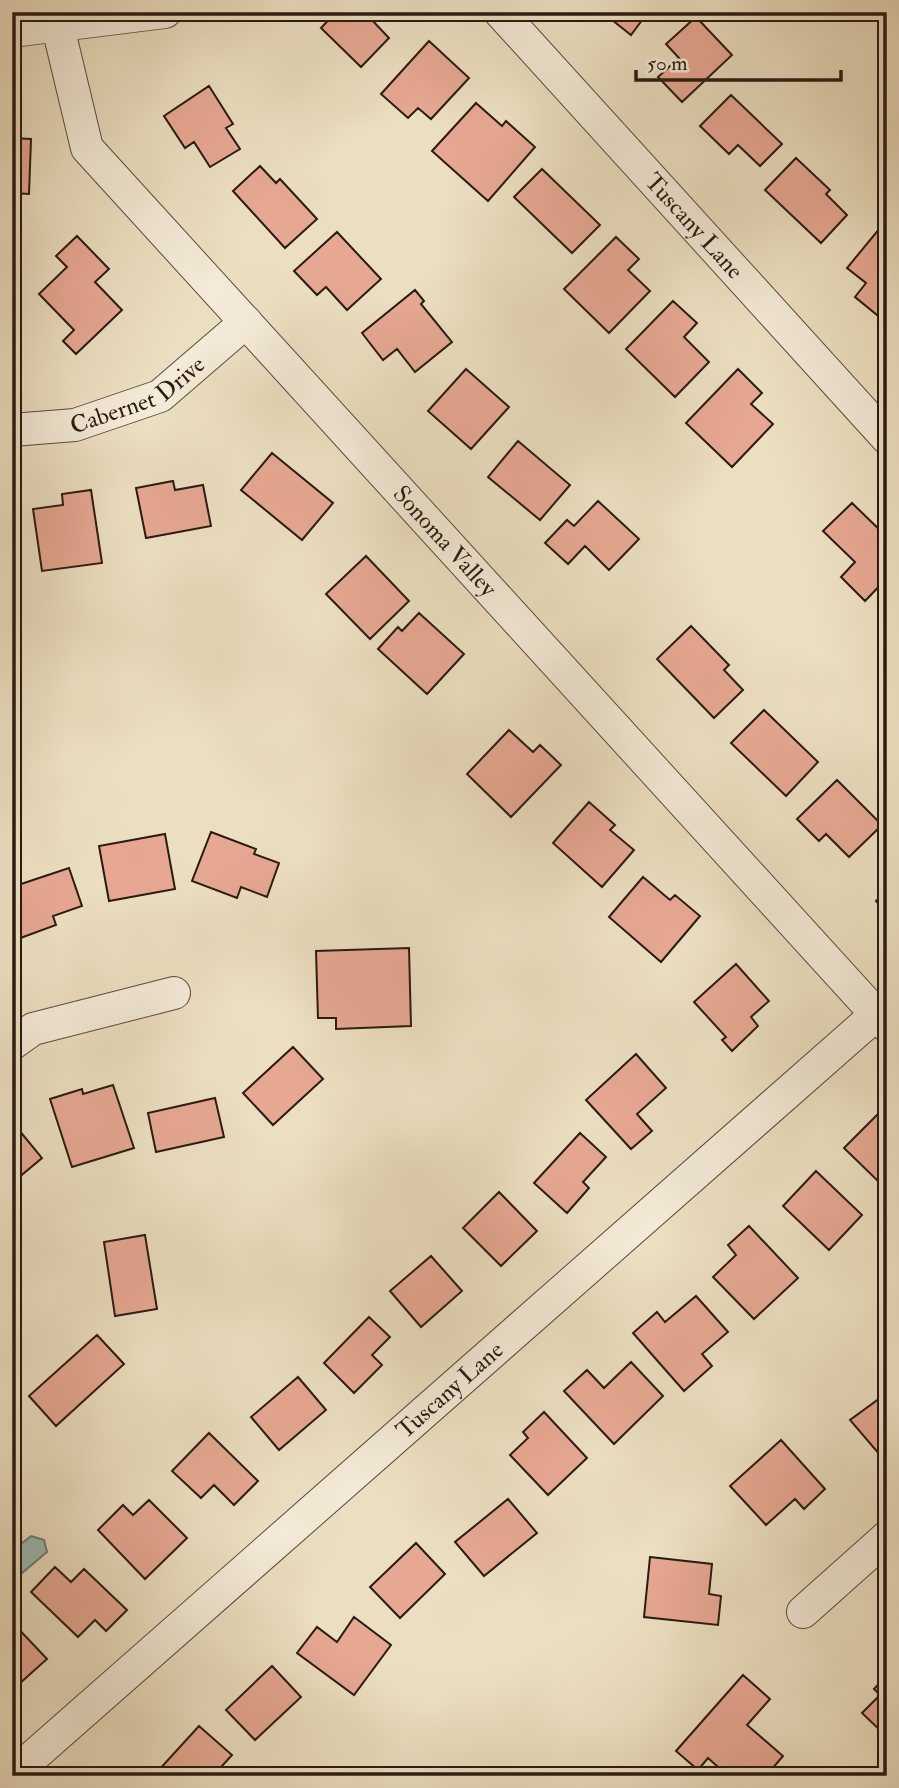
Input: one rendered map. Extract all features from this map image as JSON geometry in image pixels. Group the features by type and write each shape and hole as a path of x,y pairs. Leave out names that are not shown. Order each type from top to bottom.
{"street":[{"path":"12,32 165,12"},
{"name":"Tuscany Lane","path":"500,12 887,438"},
{"name":"Sonoma Valley","path":"58,27 87,148 883,1015"},
{"name":"Cabernet Drive","path":"12,430 75,425 160,396 246,322"},
{"path":"12,1044 33,1029 174,993"},
{"name":"Tuscany Lane","path":"12,1775 883,1015"},
{"path":"803,1612 887,1537"}],"water":[{"path":"31,1536 44,1540 47,1552 22,1573 12,1569 12,1551"}],"building":[{"path":"336,12 376,12 370,18 389,38 361,67 321,28"},
{"path":"602,12 648,12 631,35"},
{"path":"696,17 732,55 682,102 658,77 679,58 666,44"},
{"path":"429,41 469,78 431,119 418,108 408,118 381,94"},
{"path":"209,86 233,124 226,128 240,149 210,167 194,142 185,148 164,116"},
{"path":"731,95 782,144 760,166 738,145 729,154 700,126"},
{"path":"476,103 502,126 506,121 535,147 488,201 432,151"},
{"path":"12,138 31,139 29,194 12,193"},
{"path":"796,158 830,190 826,194 847,215 821,243 765,190"},
{"path":"260,166 276,183 280,179 317,219 285,248 233,191"},
{"path":"542,169 600,225 572,253 514,197"},
{"path":"880,228 887,234 887,313 882,319 855,297 866,283 847,268"},
{"path":"337,232 381,279 347,310 326,287 317,295 294,271"},
{"path":"77,236 109,269 95,282 122,310 76,354 63,341 74,330 39,294 67,267 56,256"},
{"path":"616,237 639,259 628,270 650,291 609,333 564,289"},
{"path":"415,290 424,301 421,304 452,342 415,372 397,349 383,360 362,333"},
{"path":"673,301 697,323 684,337 709,362 675,397 626,349"},
{"path":"466,369 509,407 471,449 428,411"},
{"path":"738,369 762,393 751,404 773,424 732,467 686,423"},
{"path":"518,441 570,485 540,520 488,477"},
{"path":"272,453 333,503 302,540 241,490"},
{"path":"173,481 175,490 203,485 211,526 146,538 136,488"},
{"path":"91,490 102,563 42,571 33,509 63,505 62,494"},
{"path":"598,501 639,539 609,570 585,546 568,564 545,543 567,520 574,526"},
{"path":"852,503 887,537 887,578 865,601 841,577 855,562 823,531"},
{"path":"366,556 409,601 370,639 326,594"},
{"path":"419,613 464,654 427,694 378,649 398,627 402,631"},
{"path":"691,626 729,665 724,670 743,690 714,718 657,659"},
{"path":"764,710 818,762 786,796 731,743"},
{"path":"509,730 533,752 540,745 561,765 511,817 467,774"},
{"path":"837,780 882,825 849,857 826,834 819,841 797,819"},
{"path":"589,802 615,825 610,830 634,850 602,887 553,843"},
{"path":"211,832 256,849 254,854 279,863 267,897 241,887 237,898 192,881"},
{"path":"165,834 175,889 109,901 99,846"},
{"path":"69,868 82,906 53,916 56,925 15,940 12,887"},
{"path":"643,877 670,900 675,895 700,916 661,962 609,917"},
{"path":"887,891 887,913 876,901"},
{"path":"409,948 411,1026 336,1029 336,1018 318,1018 316,951"},
{"path":"736,964 769,1001 751,1017 758,1026 732,1051 722,1040 726,1037 694,1002"},
{"path":"293,1047 323,1079 273,1125 243,1093"},
{"path":"636,1054 666,1088 637,1114 652,1131 631,1149 586,1100"},
{"path":"113,1085 134,1148 72,1167 50,1099 82,1089 83,1094"},
{"path":"215,1098 224,1137 156,1152 148,1113"},
{"path":"886,1106 887,1181 882,1185 844,1148"},
{"path":"14,1124 42,1158 12,1183 12,1125"},
{"path":"580,1133 606,1157 583,1182 589,1188 567,1213 534,1183"},
{"path":"816,1171 862,1215 829,1250 783,1206"},
{"path":"499,1192 537,1231 501,1266 463,1228"},
{"path":"749,1226 798,1278 754,1319 713,1277 736,1255 728,1245"},
{"path":"145,1235 157,1309 115,1316 104,1242"},
{"path":"431,1256 462,1291 421,1327 390,1291"},
{"path":"696,1296 728,1332 702,1354 712,1366 684,1391 633,1333 657,1312 665,1322"},
{"path":"369,1317 390,1337 372,1355 382,1365 354,1393 324,1363"},
{"path":"97,1335 124,1364 56,1426 29,1396"},
{"path":"631,1362 663,1396 614,1444 564,1391 587,1370 604,1388"},
{"path":"298,1377 326,1410 279,1450 251,1417"},
{"path":"887,1393 887,1462 886,1462 850,1420"},
{"path":"544,1412 587,1458 548,1495 510,1455 528,1438 523,1432"},
{"path":"209,1433 258,1481 234,1505 214,1485 201,1498 172,1471"},
{"path":"781,1440 825,1489 804,1509 795,1499 766,1525 730,1486"},
{"path":"508,1499 537,1533 484,1576 455,1542"},
{"path":"149,1500 187,1538 145,1579 98,1530 123,1505 133,1515"},
{"path":"416,1543 445,1574 400,1618 370,1587"},
{"path":"650,1557 712,1564 709,1594 721,1596 718,1625 644,1617"},
{"path":"55,1567 71,1582 84,1569 127,1610 106,1631 95,1620 78,1637 31,1592"},
{"path":"354,1617 391,1645 354,1695 297,1653 317,1627 337,1642"},
{"path":"12,1622 47,1659 18,1685 21,1689 12,1697"},
{"path":"272,1666 301,1697 255,1740 226,1710"},
{"path":"743,1675 770,1699 747,1725 783,1756 766,1776 744,1776 737,1770 728,1776 708,1758 698,1770 676,1751"},
{"path":"887,1675 887,1737 862,1713 880,1695 874,1689"},
{"path":"199,1726 232,1755 213,1776 161,1776 157,1772"}]}
